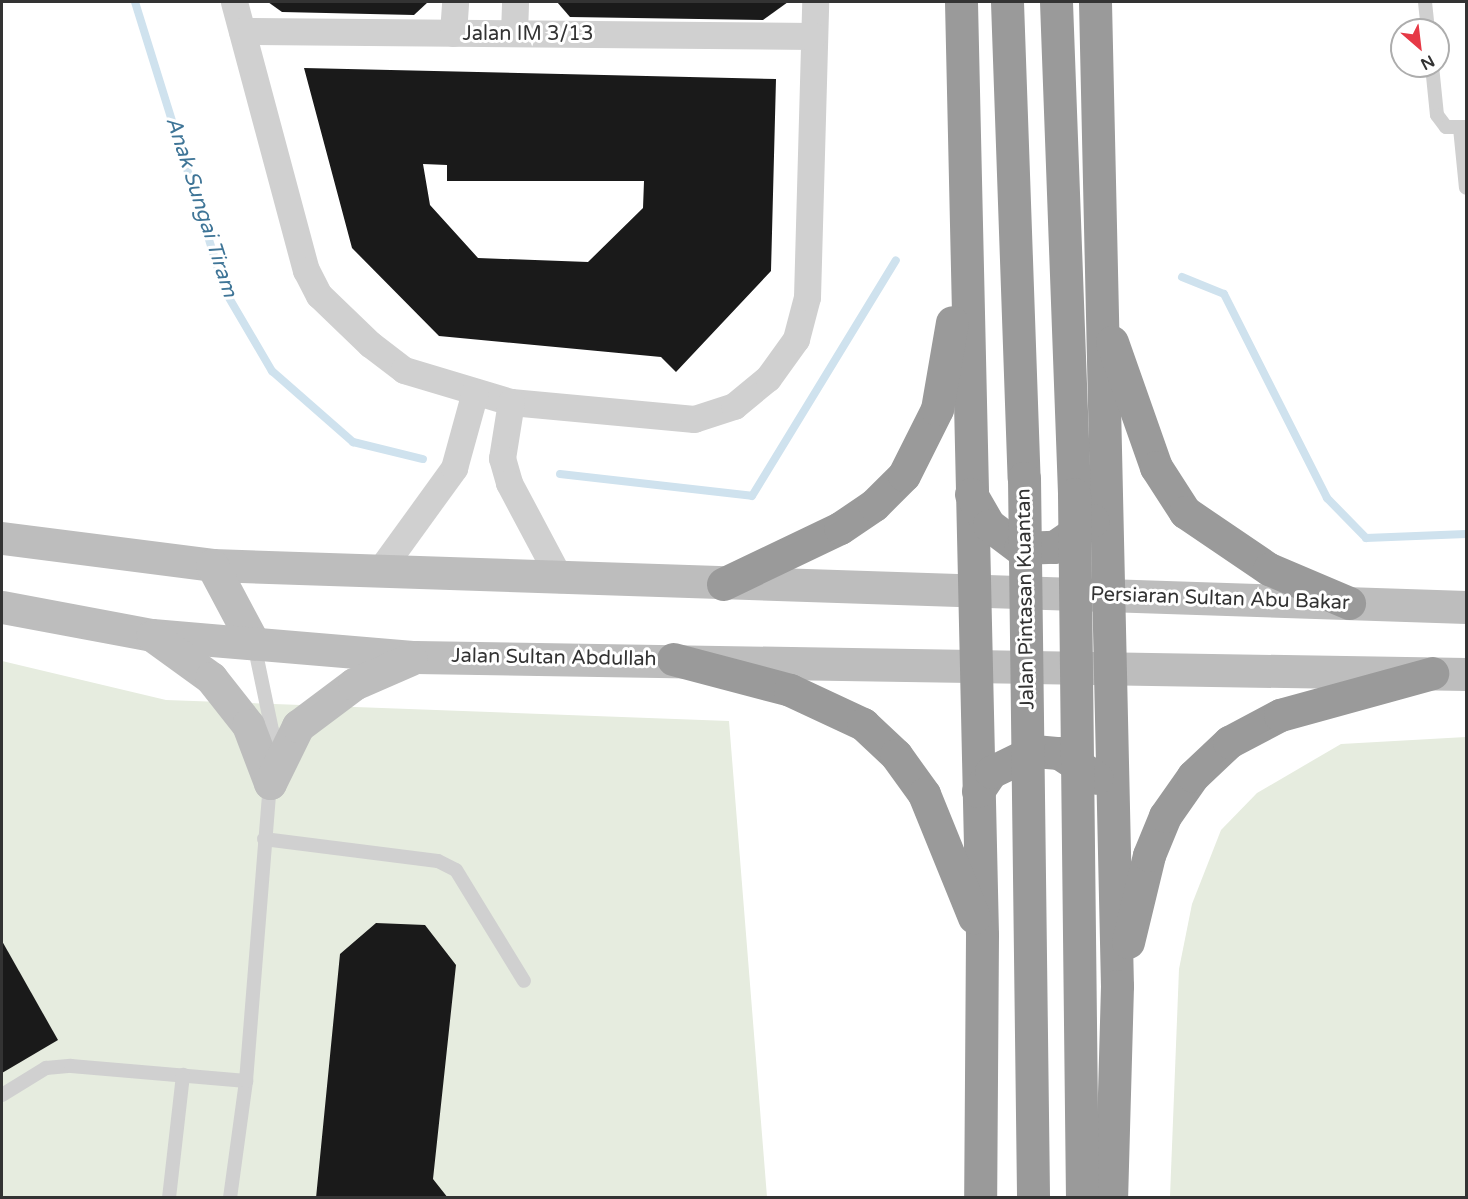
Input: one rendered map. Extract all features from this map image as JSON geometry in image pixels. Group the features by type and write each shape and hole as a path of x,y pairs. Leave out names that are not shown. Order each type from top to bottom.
{"highway":[{"path":"960,2 982,935 980,1197"},
{"name":"Jalan Pintasan Kuantan","path":"1007,2 1024,490 1033,1197"},
{"path":"1056,2 1074,494 1082,1197"},
{"path":"1095,2 1117,986 1111,1197"},
{"path":"723,584 840,528 874,505 904,475 937,409 965,247"},
{"path":"1102,312 1156,467 1185,512 1269,569 1349,603"},
{"path":"971,494 1002,537 1020,548 1054,547 1085,530 1096,516 1106,472"},
{"path":"673,659 790,690 863,724 896,755 924,794 982,935"},
{"path":"1117,986 1149,855 1165,816 1193,776 1229,742 1280,716 1432,673"},
{"path":"978,791 991,772 1034,751 1081,763 1113,801"}],"main road":[{"path":"2,538 212,565 381,569 560,579 973,592"},
{"path":"212,565 254,644"},
{"name":"Persiaran Sultan Abu Bakar","path":"973,592 1467,607"},
{"name":"Jalan Sultan Abdullah","path":"2,607 152,635 415,657 1110,667"},
{"path":"152,635 211,678 248,725 270,783"},
{"path":"270,783 298,726 354,684 415,657"},
{"path":"1110,667 1467,674"}],"street":[{"path":"234,2 306,270 319,295 404,370 511,402 694,420 734,406 768,378 796,339 807,297 815,2"},
{"path":"453,33 454,2"},
{"path":"514,33 515,2"},
{"name":"Jalan IM 3/13","path":"242,32 813,36"},
{"path":"381,569 434,503 454,468 475,392"},
{"path":"511,402 502,458 509,483 560,579"}],"lane":[{"path":"1425,2 1427,18"},
{"path":"1433,78 1437,115 1446,127 1463,128 1467,188"},
{"path":"230,1197 246,1081 270,783 272,730 254,644"},
{"path":"264,838 438,861 456,870 524,981"},
{"path":"2,1095 46,1068 246,1081"},
{"path":"169,1197 183,1076"}],"shaded area":[{"path":"2,661 166,700 729,721 767,1197 2,1198"},
{"path":"1466,737 1466,1197 1170,1197 1179,969 1192,904 1221,830 1257,793 1341,744"}],"building":[{"path":"268,2 428,2 414,15 282,12"},
{"path":"557,2 788,2 763,20 570,17"},
{"path":"304,68 776,79 771,271 676,372 661,357 439,336 352,248","holes":["423,164 447,165 447,181 644,181 643,208 588,262 478,258 430,205"]},
{"path":"376,923 425,925 456,965 433,1179 448,1198 316,1198 340,954"},
{"path":"2,941 58,1040 2,1073"}],"waterway":[{"name":"Anak Sungai Tiram","path":"135,2 225,291 272,371 353,442 423,459"},
{"path":"560,474 752,496 896,260"},
{"path":"1182,277 1224,294 1327,498 1366,538 1466,534"}]}
